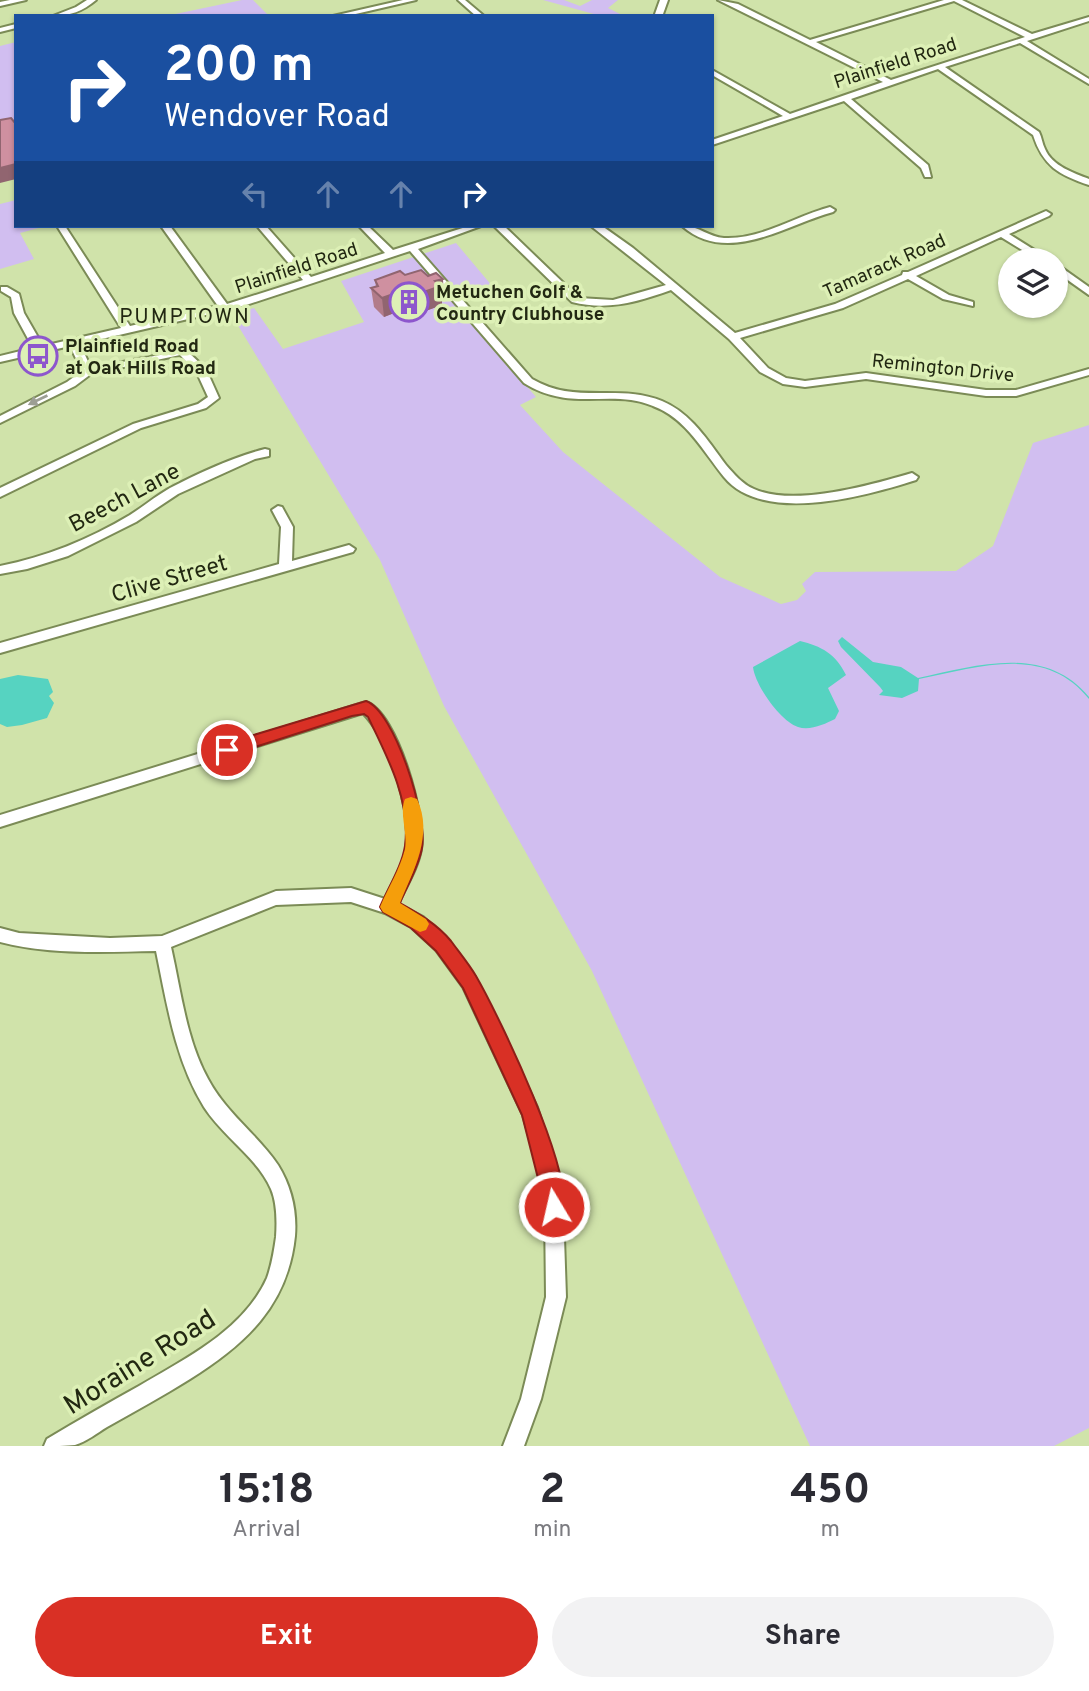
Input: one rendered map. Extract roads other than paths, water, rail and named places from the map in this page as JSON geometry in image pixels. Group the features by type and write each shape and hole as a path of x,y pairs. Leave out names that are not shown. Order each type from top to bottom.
{"street":[{"path":"0,4 22,0"},
{"path":"63,14 79,9 92,0"},
{"path":"346,14 413,0"},
{"path":"461,0 478,14"},
{"path":"659,14 664,0"},
{"path":"721,0 741,3 889,82"},
{"path":"810,42 954,0 1034,36"},
{"path":"963,0 1034,36"},
{"name":"Plainfield Road","path":"714,142 889,82 1087,22"},
{"path":"1021,40 1089,82"},
{"path":"939,66 1036,134 1040,140 1039,148 1046,158 1089,182"},
{"path":"714,73 788,116"},
{"path":"844,97 925,167 928,175"},
{"path":"691,228 714,240 745,240 816,213 831,210"},
{"name":"Tamarack Road","path":"733,337 839,306 1046,214"},
{"path":"62,228 127,329"},
{"path":"165,228 225,308"},
{"path":"263,228 310,282"},
{"path":"365,228 392,255"},
{"name":"Plainfield Road","path":"0,359 225,308 392,255 460,228"},
{"path":"501,228 576,300 593,304 615,304 672,286"},
{"name":"Remington Drive","path":"599,228 630,250 733,337 764,370 783,382 794,384 866,376 986,393 1016,393 1089,372"},
{"path":"1001,233 1026,248"},
{"path":"412,248 527,381 537,389 556,396 624,396 658,403 687,424 735,483 746,491 773,498 822,496 895,483 912,477"},
{"path":"906,274 946,297 969,304"},
{"path":"1068,276 1089,292"},
{"path":"4,289 16,296 19,313 39,349"},
{"path":"73,341 88,372"},
{"path":"0,420 71,384 88,372 181,352 191,358 214,398 202,406 137,426 0,493"},
{"name":"Beech Lane","path":"0,570 64,553 132,519 174,491 252,456 265,453"},
{"path":"278,510 287,527 285,567"},
{"name":"Clive Street","path":"0,648 349,549"},
{"path":"0,821 352,709 366,707 379,721 409,795 414,821 414,848 389,907"},
{"path":"0,935 19,940 84,944 162,943 276,898 351,895 389,907 418,922 443,945 469,982 531,1113 551,1180 557,1235 556,1297 531,1399 513,1446"},
{"name":"Moraine Road","path":"54,1446 166,1382 228,1342 260,1308 284,1257 286,1222 283,1199 276,1181 228,1125 209,1099 196,1073 186,1048 162,943"}],"water":[{"path":"842,637 873,662 901,667 918,678 987,664 1010,663 1031,664 1052,670 1071,680 1089,699 1072,682 1052,671 1032,665 1010,664 965,669 919,679 918,691 902,698 879,695 883,691 880,687 841,647 838,641"},
{"path":"800,641 827,652 838,662 846,675 828,688 839,711 835,719 807,728 791,723 776,710 758,683 753,667"},
{"path":"18,675 48,679 53,692 49,696 54,703 47,718 7,727 0,724 0,679"}],"place":[{"name":"Metuchen Golf & Country Clubhouse","path":"409,302"},
{"name":"Plainfield Road at Oak Hills Road","path":"38,356"}],"district":[{"name":"PUMPTOWN","path":"185,316"}]}
